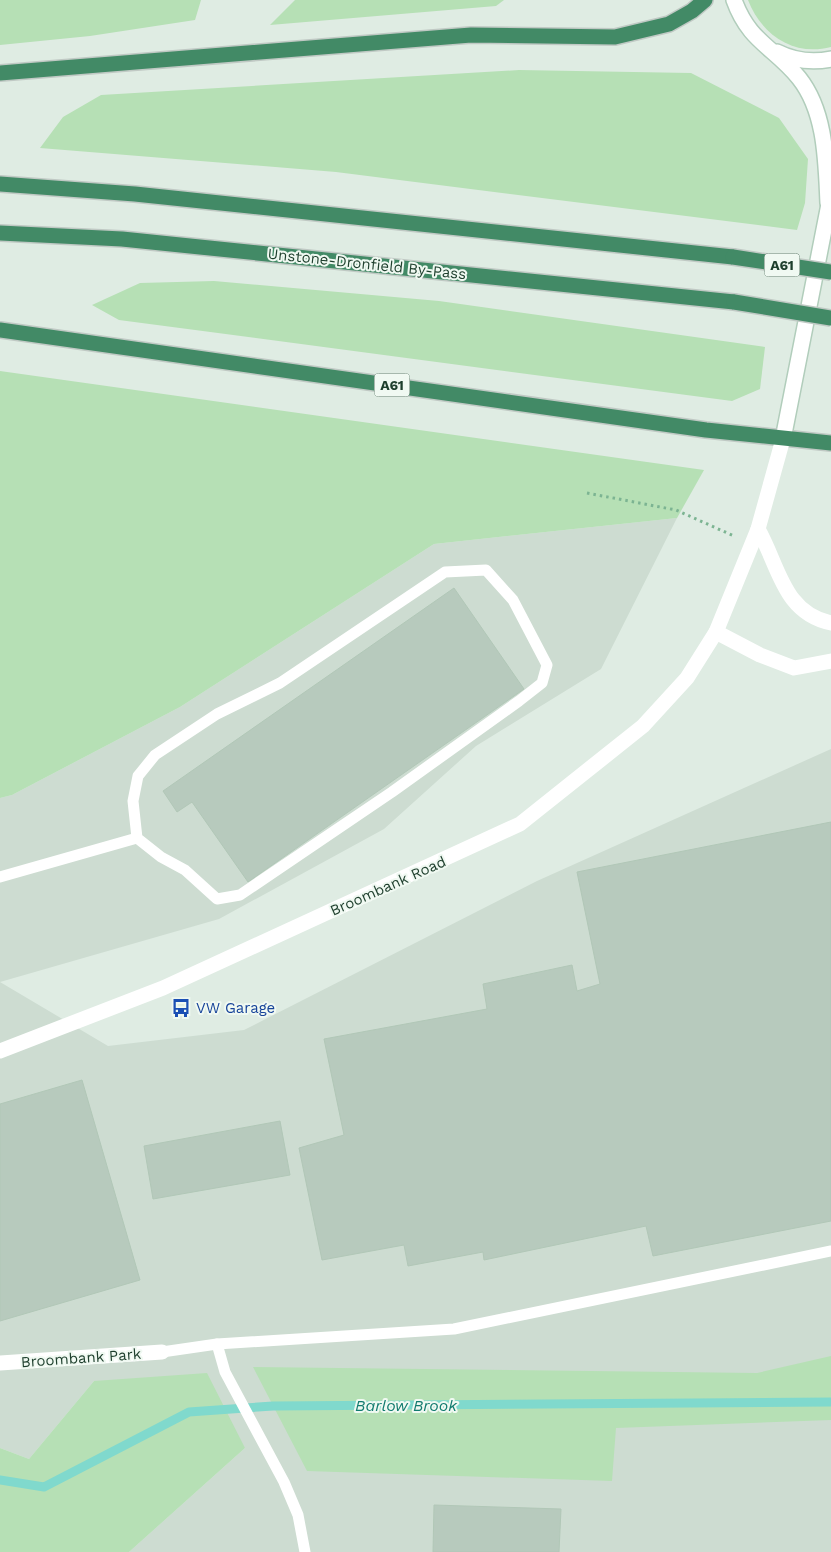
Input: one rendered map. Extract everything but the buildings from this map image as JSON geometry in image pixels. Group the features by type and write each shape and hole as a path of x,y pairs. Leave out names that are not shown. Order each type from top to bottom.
{"highway":[{"path":"0,72 471,35 616,37 669,24 692,11 705,0"},
{"name":"A61","path":"0,184 135,194 733,257 831,272"},
{"name":"Unstone-Dronfield By-Pass","path":"0,233 122,239 734,302 831,318"},
{"name":"A61","path":"0,330 783,439 831,443"}],"street":[{"name":"Broombank Road","path":"0,1051 163,988 520,824 643,726 687,678 716,632 758,529 783,439 829,199 825,153 815,108 800,79 752,35 734,0"},
{"path":"769,49 790,59 816,62 831,60"},
{"path":"758,529 770,550 788,595 814,620 831,623"},
{"path":"716,632 760,655 794,668 831,661"},
{"name":"Broombank Park","path":"0,1363 162,1352"}],"lane":[{"path":"486,570 513,600 547,665 542,683 400,787 270,877 240,895 217,899 185,870 161,857 137,838 133,801 138,776 155,755 217,714 280,684 445,572 486,570"},
{"path":"0,877 137,838"},
{"path":"162,1352 217,1344 454,1329 831,1251"},
{"path":"217,1344 225,1372 264,1448 284,1482 298,1516 305,1552"}],"path":[{"path":"587,493 676,510 752,544"}],"shaded area":[{"path":"677,518 601,669 476,746 384,829 219,919 0,982 0,798 12,795 180,707 434,544"},
{"path":"831,749 831,1552 129,1552 245,1448 94,1381 29,1459 0,1448 0,982 108,1046 244,1030 537,881"}],"green space":[{"path":"0,0 201,0 195,20 90,36 0,45"},
{"path":"295,0 504,0 496,6 270,25"},
{"path":"748,0 831,0 831,47 804,49 780,40 761,23"},
{"path":"519,70 691,73 779,118 808,159 805,203 797,230 336,172 40,148 63,117 101,95"},
{"path":"214,281 439,301 765,347 760,389 732,401 119,320 92,305 140,283"},
{"path":"0,371 704,470 677,518 434,544 180,707 12,795 0,798"},
{"path":"831,1356 831,1420 616,1428 612,1481 307,1471 253,1367 757,1373"},
{"path":"207,1373 245,1448 129,1552 0,1552 0,1448 29,1459 94,1381"}],"waterway":[{"name":"Barlow Brook","path":"0,1480 44,1487 189,1412 273,1406 831,1402"}],"place":[{"name":"VW Garage","path":"181,1008"}]}
